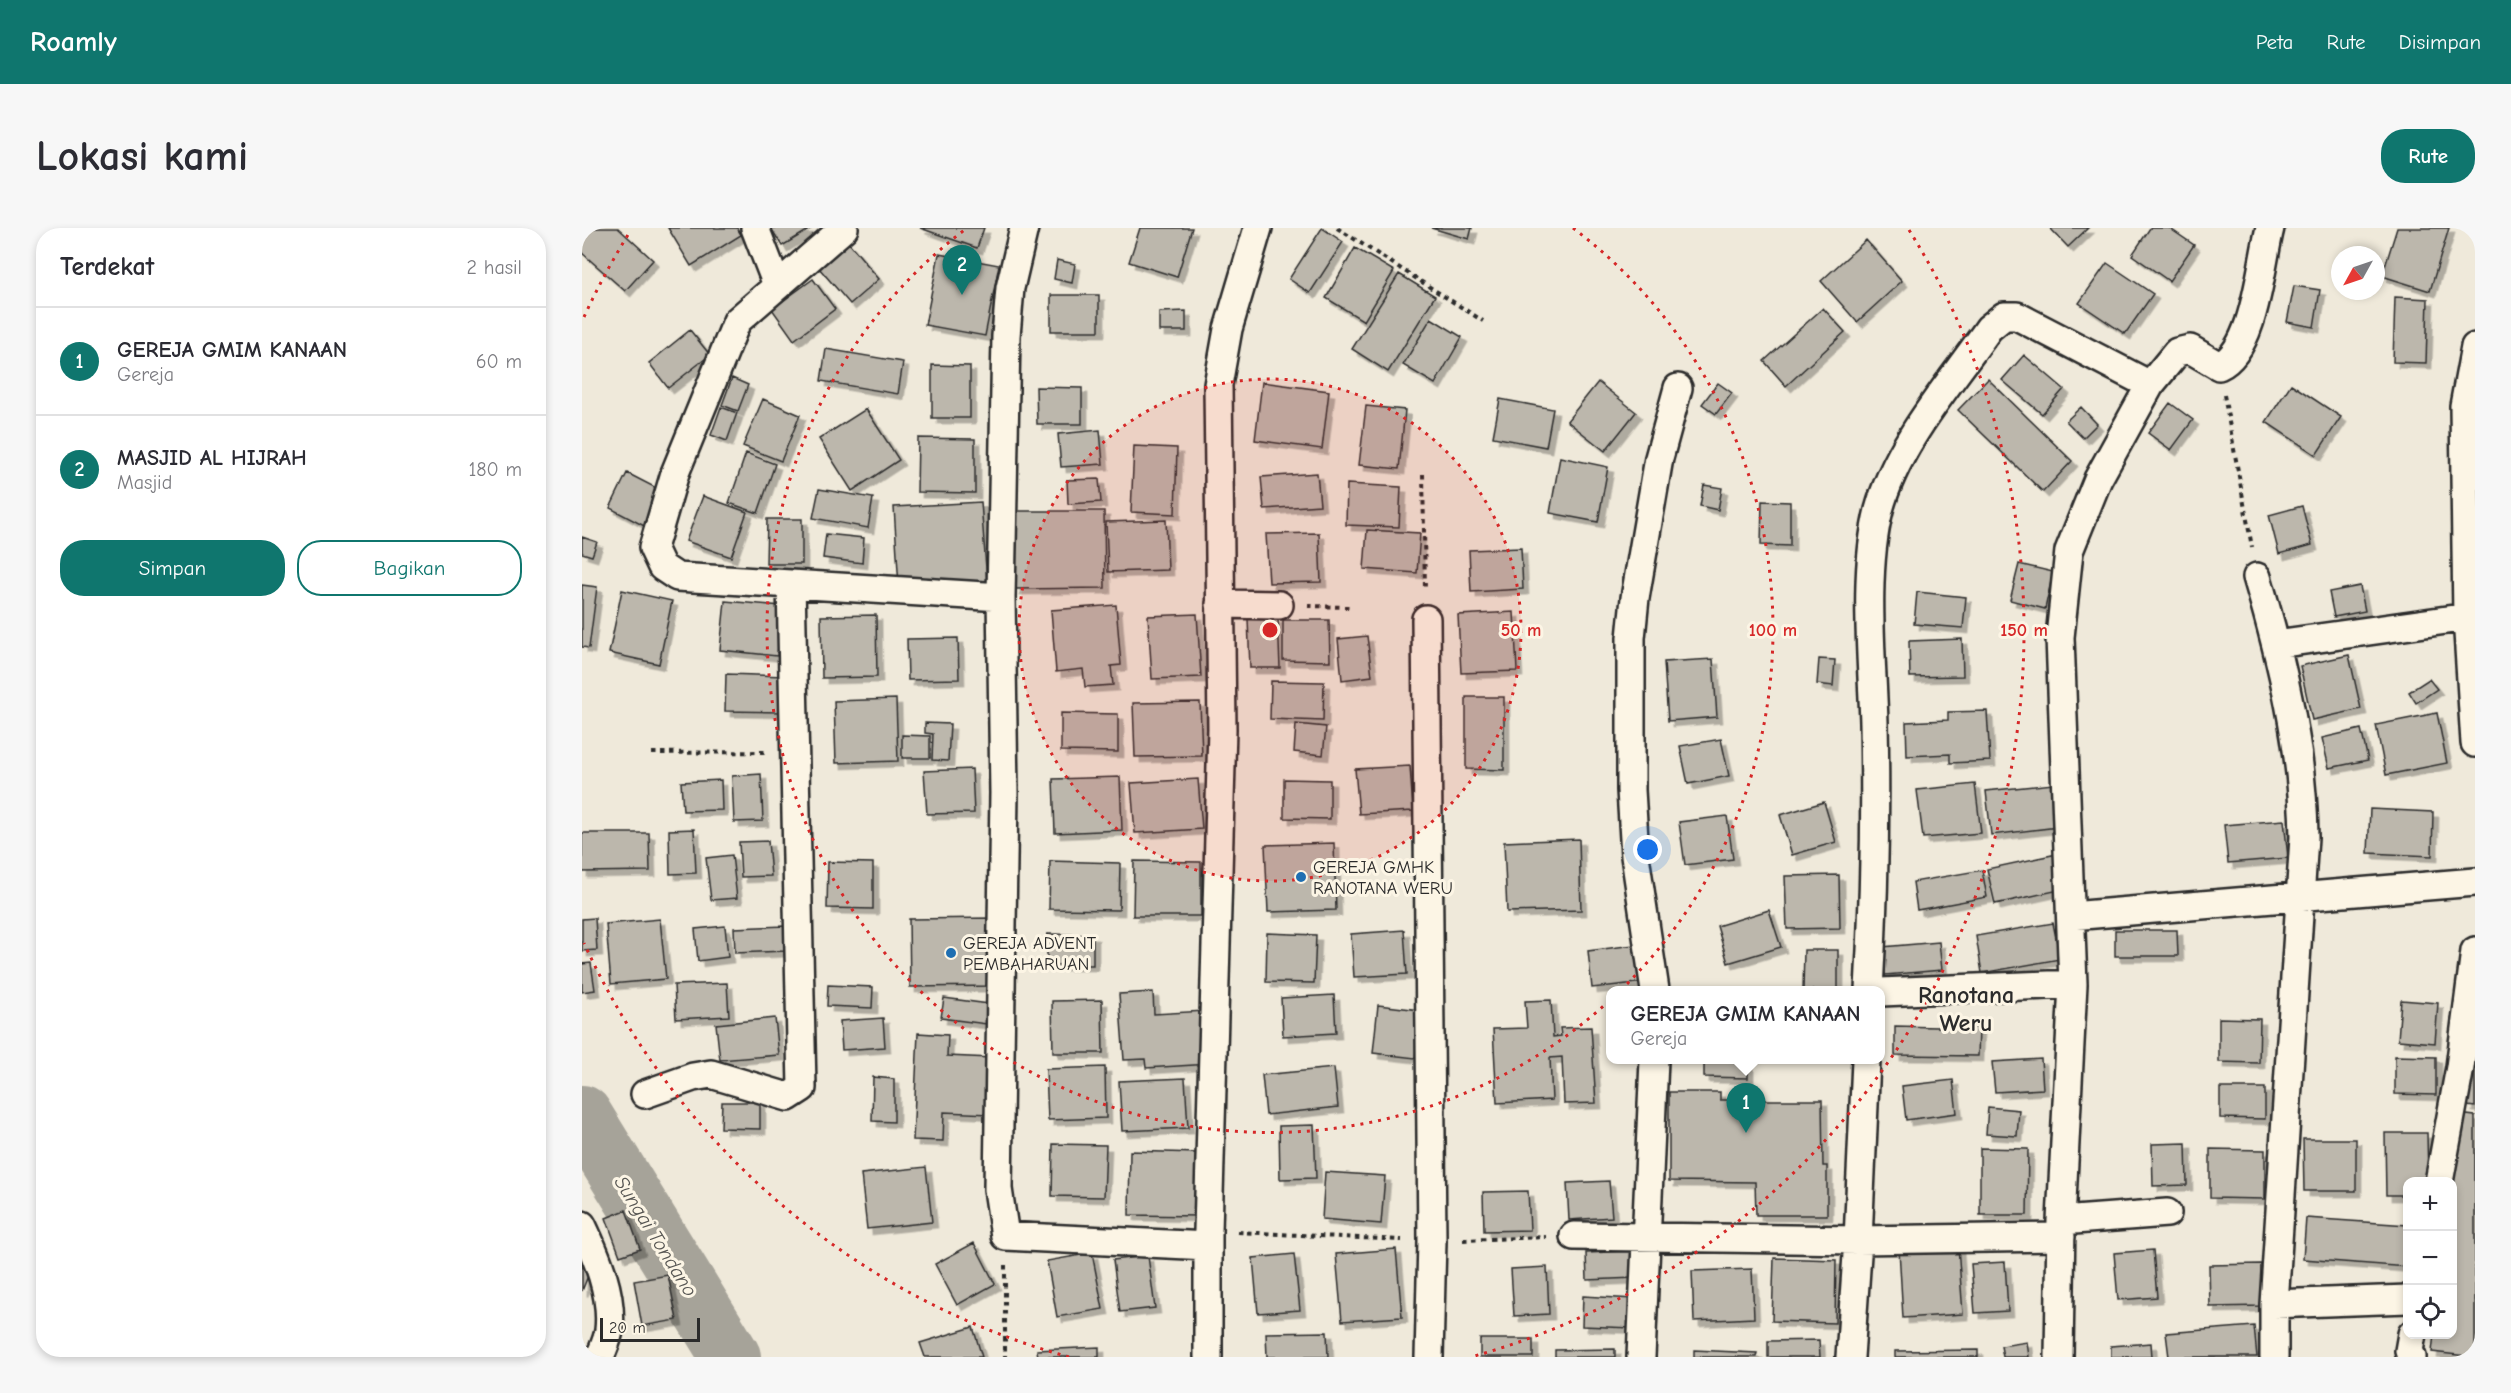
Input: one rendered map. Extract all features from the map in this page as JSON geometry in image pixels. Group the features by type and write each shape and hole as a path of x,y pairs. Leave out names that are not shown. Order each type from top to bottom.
{"street":[{"path":"755,228 777,285"},
{"path":"844,228 737,321 675,473 653,548 662,567 677,577 1002,597"},
{"path":"1024,228 1010,288 1006,336 1002,597 1004,793 998,1189 1005,1236 1208,1238"},
{"path":"1208,1357 1208,1238 1222,729 1218,385 1228,329 1258,228"},
{"path":"2059,1357 2061,1229 2073,984 2060,637 2069,551 2098,479 2150,385 2183,349 2190,349 2219,366 2226,363 2247,330 2257,300 2270,228"},
{"path":"1869,986 1875,862 1871,564 1879,510 1895,470 1916,434 1989,328 2004,316 2017,316 2150,385"},
{"path":"2475,347 2464,406 2475,743"},
{"path":"1654,986 1635,856 1631,790 1631,638 1635,598 1659,458 1678,388"},
{"path":"2257,577 2277,644 2304,798 2304,837 2274,1304 2274,1357"},
{"path":"645,1094 693,1077 711,1074 788,1097 802,1088 791,584"},
{"path":"1220,604 1280,605"},
{"path":"2277,644 2471,617"},
{"path":"1426,619 1432,1241 1429,1357"},
{"path":"2071,916 2475,882"},
{"path":"2440,1177 2469,1046 2475,951"},
{"path":"1885,992 2073,984"},
{"path":"1641,1357 1654,1064"},
{"path":"1850,1357 1866,1064"},
{"path":"1574,1236 1858,1240 2061,1229 2167,1213"},
{"path":"582,1225 596,1256 607,1294 609,1331 600,1357"},
{"path":"2274,1304 2403,1299"},
{"path":"2411,1339 2409,1351 2412,1357"}],"path":[{"path":"1337,228 1483,321"},
{"path":"2219,366 2257,577"},
{"path":"1423,474 1426,619"},
{"path":"1280,605 1349,607"},
{"path":"652,753 793,751"},
{"path":"1005,1236 1005,1357"},
{"path":"1208,1238 1432,1241 1574,1236"}],"building":[{"path":"582,228 618,228 653,260 625,291 582,253"},
{"path":"668,228 737,228 741,235 691,266"},
{"path":"771,228 812,228 782,246"},
{"path":"920,228 984,228 977,248"},
{"path":"1140,228 1192,228 1177,277 1129,262"},
{"path":"1322,228 1343,242 1310,293 1289,279"},
{"path":"1431,228 1472,228 1469,239"},
{"path":"2050,228 2088,228 2068,247"},
{"path":"2150,228 2169,228 2194,245 2169,281 2132,255"},
{"path":"2397,228 2449,228 2430,291 2385,277 2385,266"},
{"path":"1866,240 1902,281 1857,322 1821,281"},
{"path":"849,243 879,279 850,304 819,268"},
{"path":"1355,248 1394,271 1364,321 1326,298"},
{"path":"939,254 999,265 985,336 925,325"},
{"path":"1057,260 1075,264 1072,283 1054,279"},
{"path":"2107,263 2153,294 2125,334 2079,303"},
{"path":"1399,274 1435,296 1388,372 1352,349"},
{"path":"813,279 835,309 794,340 772,309"},
{"path":"2294,286 2320,290 2314,327 2287,322"},
{"path":"1051,295 1099,295 1099,331 1051,331"},
{"path":"2395,297 2428,299 2426,363 2393,362"},
{"path":"1823,308 1845,332 1786,386 1764,361"},
{"path":"1186,311 1186,331 1159,331 1159,312"},
{"path":"1431,318 1462,337 1435,384 1403,365"},
{"path":"690,330 710,355 668,388 649,363"},
{"path":"826,349 903,362 898,394 821,381"},
{"path":"2024,355 2064,389 2042,414 2002,380"},
{"path":"932,365 970,366 970,418 932,418"},
{"path":"732,378 748,385 738,411 722,405"},
{"path":"1988,379 2072,461 2043,492 1958,410"},
{"path":"1262,382 1329,391 1322,449 1255,440"},
{"path":"1598,382 1636,412 1605,451 1567,421"},
{"path":"1718,383 1732,393 1716,414 1702,404"},
{"path":"2291,384 2341,417 2316,455 2266,422"},
{"path":"1036,387 1082,388 1082,424 1037,424"},
{"path":"763,399 800,415 781,461 743,446"},
{"path":"1500,399 1553,409 1546,447 1493,437"},
{"path":"2170,403 2193,420 2171,450 2148,433"},
{"path":"1366,406 1405,410 1399,469 1359,465"},
{"path":"721,407 737,413 727,441 711,435"},
{"path":"2081,407 2097,424 2083,438 2066,421"},
{"path":"866,409 899,460 852,491 819,439"},
{"path":"1100,430 1103,464 1061,467 1058,434"},
{"path":"918,438 975,439 975,493 917,492"},
{"path":"1134,446 1177,448 1175,514 1131,512"},
{"path":"746,453 775,464 758,513 729,503"},
{"path":"1560,457 1608,467 1598,522 1550,513"},
{"path":"627,473 666,493 648,528 610,508"},
{"path":"1317,473 1320,505 1264,509 1261,477"},
{"path":"1099,479 1101,502 1068,504 1067,480"},
{"path":"1347,484 1401,487 1399,527 1346,525"},
{"path":"1704,485 1722,488 1718,510 1700,506"},
{"path":"819,489 873,498 868,528 813,518"},
{"path":"703,496 747,512 731,557 686,541"},
{"path":"1762,501 1790,502 1790,546 1761,545"},
{"path":"981,502 987,582 899,587 894,507"},
{"path":"2302,506 2312,545 2279,554 2269,515"},
{"path":"1014,511 1104,511 1105,588 1015,589"},
{"path":"767,519 802,519 802,564 766,564"},
{"path":"1166,520 1168,570 1108,572 1106,522"},
{"path":"1367,530 1420,533 1417,573 1364,569"},
{"path":"1319,533 1321,582 1269,583 1266,534"},
{"path":"826,534 864,538 862,563 823,558"},
{"path":"582,537 597,542 592,556 582,553"},
{"path":"1521,548 1523,589 1471,592 1469,550"},
{"path":"2019,564 2053,572 2045,609 2010,600"},
{"path":"582,585 597,587 589,648 582,647"},
{"path":"2360,586 2365,611 2334,617 2329,592"},
{"path":"622,590 672,601 659,664 609,653"},
{"path":"1917,592 1966,597 1963,628 1914,624"},
{"path":"725,601 782,606 777,656 720,650"},
{"path":"1116,605 1121,665 1111,666 1113,685 1085,687 1083,669 1056,672 1051,610"},
{"path":"1514,612 1517,671 1461,673 1458,615"},
{"path":"1197,614 1201,677 1152,679 1148,616"},
{"path":"876,615 877,677 822,678 821,616"},
{"path":"1278,618 1280,668 1250,668 1248,619"},
{"path":"1283,620 1329,620 1330,661 1283,660"},
{"path":"1367,636 1372,676 1342,680 1338,639"},
{"path":"958,638 959,679 908,680 907,639"},
{"path":"1962,639 1963,676 1910,677 1909,641"},
{"path":"2349,655 2361,709 2312,720 2300,666"},
{"path":"1713,659 1717,717 1668,721 1664,662"},
{"path":"1819,659 1835,660 1833,686 1817,684"},
{"path":"726,674 784,676 783,712 725,711"},
{"path":"2429,679 2437,689 2416,703 2409,692"},
{"path":"1271,681 1324,682 1323,721 1270,719"},
{"path":"1466,697 1504,697 1504,770 1466,769"},
{"path":"896,699 898,761 836,763 834,701"},
{"path":"1200,702 1202,756 1135,757 1133,703"},
{"path":"1987,711 1990,761 1950,763 1950,754 1907,756 1906,722 1948,720 1948,712"},
{"path":"1061,713 1118,714 1118,752 1061,751"},
{"path":"2437,713 2447,763 2386,775 2376,725"},
{"path":"925,723 950,724 948,761 932,760 933,734 925,733"},
{"path":"1296,724 1326,727 1323,755 1294,752"},
{"path":"2361,729 2368,760 2329,768 2322,738"},
{"path":"902,735 930,736 930,758 902,758"},
{"path":"1721,739 1729,776 1688,784 1680,746"},
{"path":"1410,766 1413,811 1359,814 1355,769"},
{"path":"972,769 974,813 927,814 924,771"},
{"path":"761,774 763,821 734,822 732,776"},
{"path":"1120,777 1122,830 1055,833 1053,779"},
{"path":"1198,779 1202,829 1135,833 1131,783"},
{"path":"1284,779 1330,780 1330,819 1284,818"},
{"path":"721,780 722,810 683,811 681,782"},
{"path":"1975,784 1981,833 1923,838 1917,790"},
{"path":"2053,784 2058,827 1991,835 1986,791"},
{"path":"1824,802 1836,842 1792,855 1780,815"},
{"path":"2370,809 2433,812 2432,856 2368,853"},
{"path":"1727,816 1733,859 1685,865 1679,822"},
{"path":"2284,820 2288,858 2228,863 2224,825"},
{"path":"694,829 696,873 670,874 669,830"},
{"path":"582,833 649,833 650,871 582,872"},
{"path":"1579,839 1581,910 1507,912 1504,842"},
{"path":"768,841 771,876 741,877 739,842"},
{"name":"GEREJA GMHK RANOTANA WERU","path":"1334,843 1336,910 1268,912 1265,845"},
{"path":"2057,854 2064,889 1995,904 1987,869"},
{"path":"732,855 737,898 711,900 706,858"},
{"path":"1050,861 1120,863 1119,910 1049,909"},
{"path":"1134,861 1201,862 1201,916 1133,916"},
{"path":"828,862 873,863 873,909 827,908"},
{"path":"1982,870 1987,897 1917,910 1913,882"},
{"path":"1839,875 1840,928 1787,929 1785,876"},
{"path":"1769,910 1781,947 1728,963 1717,926"},
{"path":"595,918 597,950 582,951 582,919"},
{"name":"GEREJA ADVENT PEMBAHARUAN","path":"993,918 994,986 910,987 909,919"},
{"path":"660,919 666,979 611,984 606,924"},
{"path":"2053,923 2060,959 1982,973 1976,936"},
{"path":"725,926 728,957 698,961 695,929"},
{"path":"785,926 786,951 735,953 734,928"},
{"path":"1404,930 1407,974 1354,977 1351,934"},
{"path":"2115,930 2177,930 2178,956 2115,956"},
{"path":"1267,933 1316,935 1314,983 1266,982"},
{"path":"1047,934 1093,935 1093,965 1047,965"},
{"path":"1939,942 1942,970 1885,975 1882,947"},
{"path":"1641,944 1645,982 1592,988 1588,951"},
{"path":"1804,950 1838,950 1838,986 1803,986"},
{"path":"591,963 595,990 582,992 582,964"},
{"path":"727,983 729,1016 676,1019 674,985"},
{"path":"828,985 873,987 872,1008 827,1006"},
{"path":"1153,992 1154,1014 1205,1011 1210,1064 1146,1068 1145,1059 1124,1060 1119,994"},
{"path":"1334,995 1336,1033 1283,1036 1281,998"},
{"path":"944,998 996,1005 994,1025 941,1018"},
{"path":"1102,1000 1103,1053 1053,1053 1052,1001"},
{"path":"1551,1000 1553,1037 1561,1036 1560,1028 1591,1027 1596,1103 1564,1104 1562,1057 1550,1058 1552,1100 1497,1103 1493,1029 1527,1028 1525,1001"},
{"path":"2401,1000 2438,1003 2435,1043 2398,1040"},
{"path":"1378,1005 1420,1010 1415,1058 1373,1053"},
{"path":"775,1018 779,1055 720,1060 716,1024"},
{"path":"883,1018 885,1047 842,1050 840,1021"},
{"path":"2219,1018 2260,1019 2259,1063 2219,1062"},
{"path":"1895,1026 1979,1028 1978,1056 1895,1055"},
{"path":"918,1033 948,1035 947,1056 992,1058 990,1114 944,1112 943,1141 913,1140"},
{"path":"2475,1054 2475,1107 2467,1106"},
{"path":"2395,1056 2436,1057 2436,1095 2395,1094"},
{"path":"2041,1059 2043,1089 1995,1092 1992,1062"},
{"path":"1704,1064 1748,1064 1748,1078 1704,1077"},
{"path":"1105,1067 1106,1118 1048,1120 1046,1069"},
{"path":"1334,1068 1338,1107 1266,1115 1262,1075"},
{"path":"873,1077 894,1079 894,1122 872,1121"},
{"path":"1185,1078 1188,1128 1122,1131 1119,1081"},
{"path":"1953,1080 1957,1113 1906,1120 1902,1086"},
{"path":"2220,1088 2265,1088 2265,1119 2220,1118"},
{"path":"1669,1092 1720,1092 1720,1100 1822,1100 1823,1166 1827,1166 1827,1215 1756,1215 1755,1182 1669,1181"},
{"path":"722,1102 760,1102 760,1129 721,1128"},
{"path":"1988,1107 2019,1110 2017,1136 1986,1134"},
{"path":"2458,1114 2475,1116 2475,1357 2432,1352 2433,1339 2457,1339 2457,1177 2452,1177"},
{"path":"1314,1125 1316,1178 1280,1179 1279,1126"},
{"path":"2385,1133 2427,1133 2428,1177 2403,1177 2403,1195 2386,1195"},
{"path":"2303,1139 2356,1139 2356,1191 2304,1191"},
{"path":"2186,1143 2187,1185 2153,1186 2152,1144"},
{"path":"1053,1144 1106,1145 1104,1197 1052,1196"},
{"path":"1980,1148 2028,1149 2027,1215 1980,1215"},
{"path":"2210,1149 2265,1150 2265,1199 2210,1198"},
{"path":"1130,1151 1198,1153 1198,1216 1129,1215"},
{"path":"926,1167 932,1222 867,1229 861,1174"},
{"path":"1325,1172 1385,1176 1381,1224 1322,1219"},
{"path":"1609,1181 1612,1217 1569,1220 1567,1183"},
{"path":"1528,1191 1530,1230 1484,1231 1483,1192"},
{"path":"626,1210 640,1249 620,1256 606,1218"},
{"path":"2306,1218 2403,1225 2403,1267 2303,1259"},
{"path":"974,1243 995,1284 957,1305 935,1264"},
{"path":"1958,1246 1963,1314 1903,1318 1899,1249"},
{"path":"1396,1249 1402,1317 1342,1321 1336,1254"},
{"path":"2153,1250 2157,1297 2118,1300 2114,1253"},
{"path":"1635,1251 1636,1278 1587,1280 1586,1253"},
{"path":"1092,1253 1103,1309 1057,1317 1047,1261"},
{"path":"1294,1254 1300,1310 1258,1313 1253,1258"},
{"path":"1148,1256 1155,1308 1120,1312 1113,1260"},
{"path":"1774,1258 1836,1260 1835,1323 1772,1321"},
{"path":"582,1259 593,1263 582,1291"},
{"path":"2005,1262 2008,1311 1975,1313 1971,1264"},
{"path":"2261,1264 2263,1306 2210,1307 2209,1265"},
{"path":"1547,1267 1549,1314 1514,1316 1511,1269"},
{"path":"1752,1269 1754,1318 1694,1321 1692,1271"},
{"path":"668,1275 677,1320 642,1326 634,1281"},
{"path":"1583,1296 1634,1299 1632,1328 1582,1326"},
{"path":"2254,1326 2257,1357 2169,1357 2166,1333"},
{"path":"973,1327 982,1357 925,1357 920,1343"},
{"path":"1327,1332 1328,1357 1267,1357 1266,1333"},
{"path":"1480,1339 1533,1339 1533,1357 1480,1357"},
{"path":"1819,1340 1820,1357 1768,1357 1768,1341"},
{"path":"2027,1342 2029,1357 2003,1357 2001,1346"},
{"path":"2151,1343 2152,1357 2111,1357 2111,1346"},
{"path":"1099,1347 1099,1357 1038,1357 1037,1350"},
{"path":"1615,1349 1615,1357 1555,1357 1555,1350"},
{"path":"1694,1350 1757,1353 1756,1357 1694,1357"},
{"path":"1978,1350 1978,1357 1895,1357 1895,1351"}],"waterway":[{"name":"Sungai Tondano","path":"582,1115 731,1357"}],"place":[{"name":"MASJID AL HIJRAH","path":"962,295"},
{"name":"GEREJA GMHK RANOTANA WERU","path":"1301,877"},
{"name":"GEREJA ADVENT PEMBAHARUAN","path":"951,953"},
{"name":"GEREJA GMIM KANAAN","path":"1746,1133"}],"district":[{"name":"Ranotana Weru","path":"1966,1009"}]}
